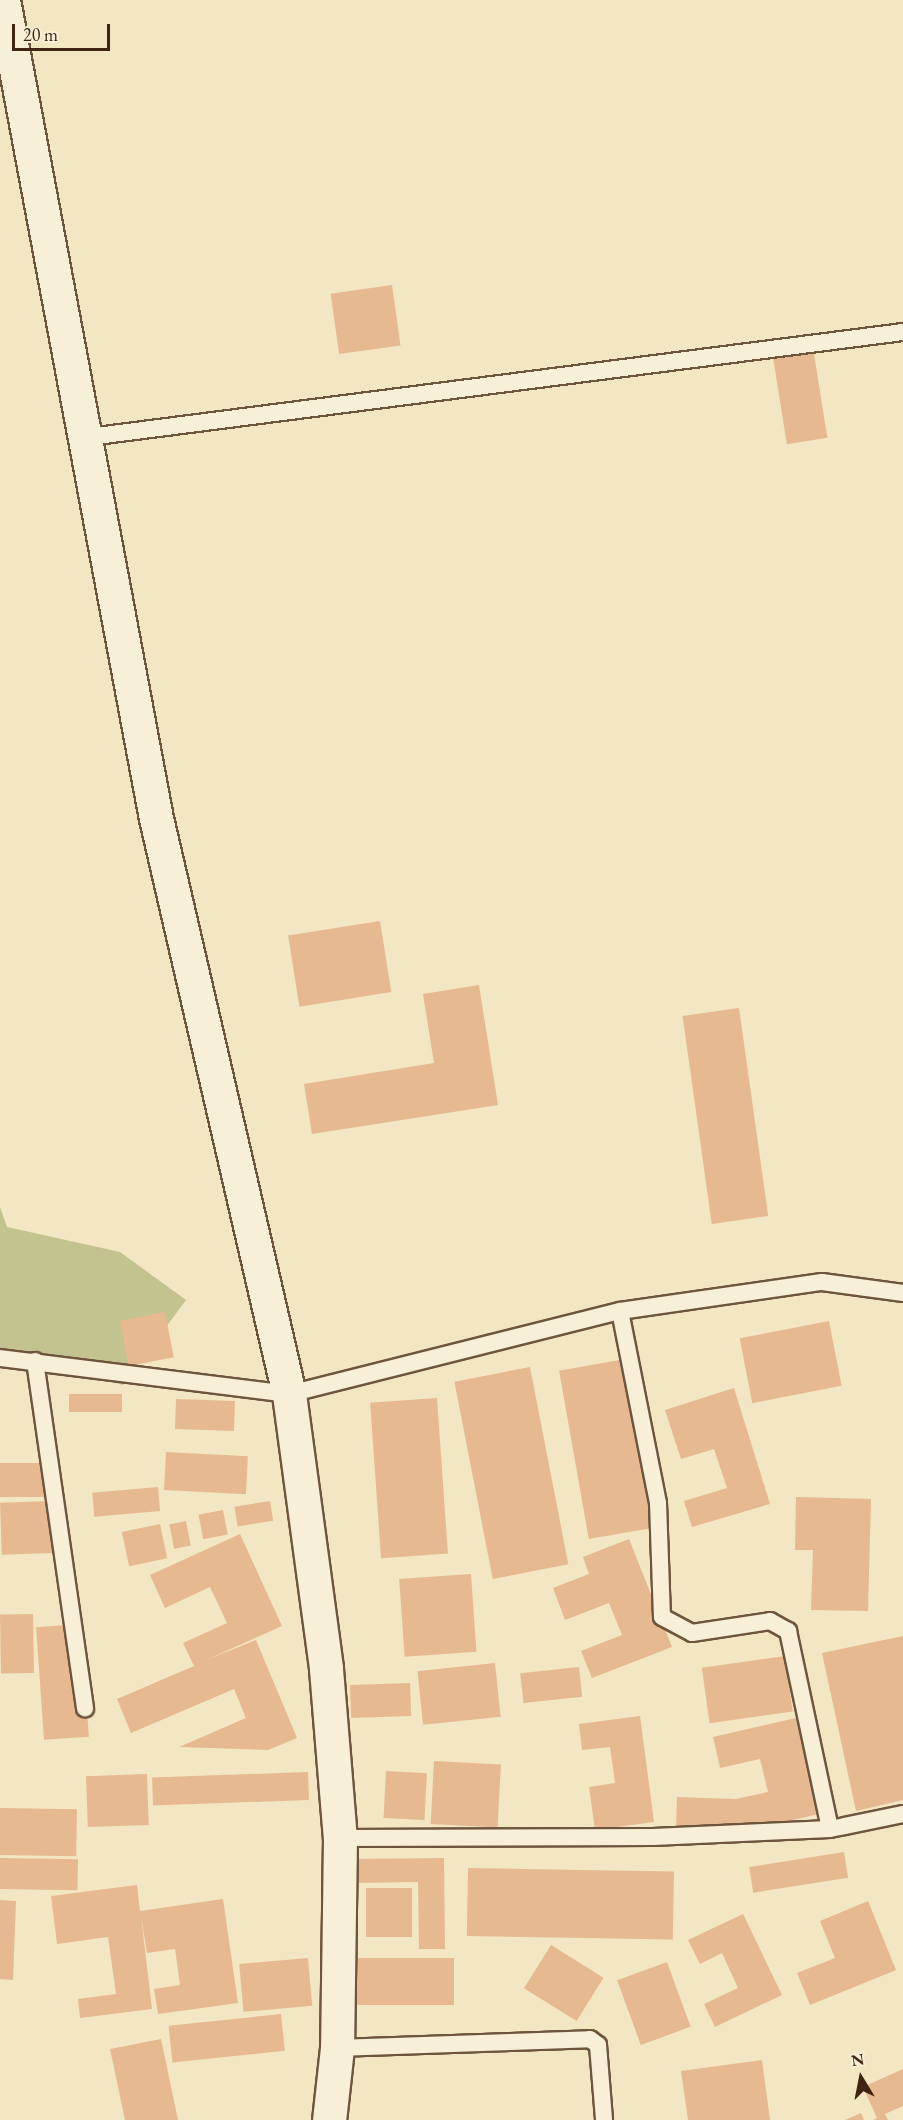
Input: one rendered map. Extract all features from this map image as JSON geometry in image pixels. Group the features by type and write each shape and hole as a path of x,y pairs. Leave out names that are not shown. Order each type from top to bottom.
{"street":[{"path":"3,0 81,438 156,818 289,1394 326,1669 340,1838 337,2048 329,2120"}],"lane":[{"path":"81,438 903,332"},
{"path":"0,1358 289,1394 620,1311 822,1282 903,1293"},
{"path":"620,1311 658,1503 662,1617 692,1633 770,1621 788,1631 830,1829"},
{"path":"35,1361 85,1708"},
{"path":"340,1838 653,1837 830,1829 903,1814"},
{"path":"337,2048 590,2039 598,2045 604,2120"}],"green space":[{"path":"0,1207 7,1227 120,1252 186,1300 123,1385 0,1351"}],"building":[{"path":"392,285 400,345 339,354 331,294"},
{"path":"812,341 827,438 787,444 772,347"},
{"path":"380,921 391,992 299,1007 288,936"},
{"path":"479,985 498,1105 312,1134 304,1084 434,1063 423,994"},
{"path":"739,1008 768,1216 712,1224 683,1016"},
{"path":"165,1312 174,1357 129,1366 120,1321"},
{"path":"829,1321 842,1386 752,1403 740,1338"},
{"path":"631,1358 661,1526 589,1539 559,1371"},
{"path":"530,1367 568,1564 493,1579 454,1382"},
{"path":"734,1388 770,1504 692,1527 684,1501 727,1488 714,1449 681,1459 665,1410"},
{"path":"69,1394 122,1394 122,1412 69,1412"},
{"path":"437,1398 448,1554 381,1558 370,1403"},
{"path":"176,1399 235,1401 234,1431 175,1429"},
{"path":"166,1452 248,1456 246,1494 164,1490"},
{"path":"0,1463 54,1463 54,1497 0,1497"},
{"path":"158,1487 160,1511 94,1517 92,1493"},
{"path":"796,1497 871,1499 868,1611 811,1610 813,1550 795,1550"},
{"path":"51,1501 53,1553 2,1555 0,1503"},
{"path":"270,1501 273,1521 238,1526 234,1507"},
{"path":"223,1510 228,1535 203,1539 198,1515"},
{"path":"186,1521 191,1546 174,1549 169,1524"},
{"path":"160,1524 167,1558 129,1566 122,1532"},
{"path":"240,1534 282,1626 206,1660 256,1640 297,1738 268,1750 179,1747 246,1718 234,1689 131,1733 117,1699 194,1666 183,1643 227,1623 210,1587 165,1608 150,1575"},
{"path":"629,1539 672,1647 592,1678 581,1651 622,1635 609,1603 565,1620 553,1588 589,1574 583,1557"},
{"path":"471,1574 476,1652 405,1657 399,1579"},
{"path":"33,1614 34,1673 1,1674 0,1615"},
{"path":"81,1624 89,1737 44,1740 36,1627"},
{"path":"903,1636 903,1800 856,1811 822,1653"},
{"path":"785,1656 793,1711 710,1723 702,1668"},
{"path":"495,1663 501,1717 423,1725 417,1671"},
{"path":"579,1667 582,1697 523,1703 520,1673"},
{"path":"410,1683 411,1716 351,1718 350,1685"},
{"path":"640,1716 654,1822 595,1830 589,1787 615,1783 610,1747 582,1750 579,1724"},
{"path":"796,1718 819,1814 745,1831 676,1828 677,1797 736,1799 768,1792 760,1759 720,1768 713,1737"},
{"path":"434,1761 501,1765 498,1827 431,1824"},
{"path":"386,1771 427,1773 424,1820 384,1818"},
{"path":"308,1772 309,1800 153,1805 152,1777"},
{"path":"147,1774 149,1825 88,1827 86,1776"},
{"path":"0,1808 77,1809 76,1856 0,1855"},
{"path":"844,1852 848,1878 753,1893 749,1867"},
{"path":"0,1858 78,1859 77,1890 0,1889"},
{"path":"444,1858 445,1949 419,1949 418,1882 355,1883 354,1859"},
{"path":"468,1868 674,1872 673,1940 467,1936"},
{"path":"137,1885 140,1911 223,1899 238,2003 158,2014 154,1989 180,1985 175,1949 147,1953 141,1916 152,2009 80,2018 78,1999 116,1994 108,1937 57,1944 51,1896"},
{"path":"366,1888 412,1888 412,1937 366,1937"},
{"path":"0,1900 16,1901 13,1980 0,1979"},
{"path":"868,1901 896,1970 810,2005 797,1973 835,1958 820,1921"},
{"path":"743,1914 782,1995 715,2027 704,2004 738,1988 722,1953 700,1964 688,1940"},
{"path":"551,1945 604,1978 577,2021 524,1988"},
{"path":"308,1958 312,2006 243,2012 239,1964"},
{"path":"349,1958 454,1958 454,2005 349,2005"},
{"path":"667,1962 691,2027 641,2045 617,1980"},
{"path":"281,2014 285,2051 172,2063 169,2026"},
{"path":"161,2039 178,2120 125,2120 110,2049"},
{"path":"762,2060 770,2120 688,2120 681,2071"},
{"path":"903,2069 903,2106 885,2114 888,2120 873,2120 877,2118 863,2087"},
{"path":"861,2113 864,2120 845,2120"}]}
